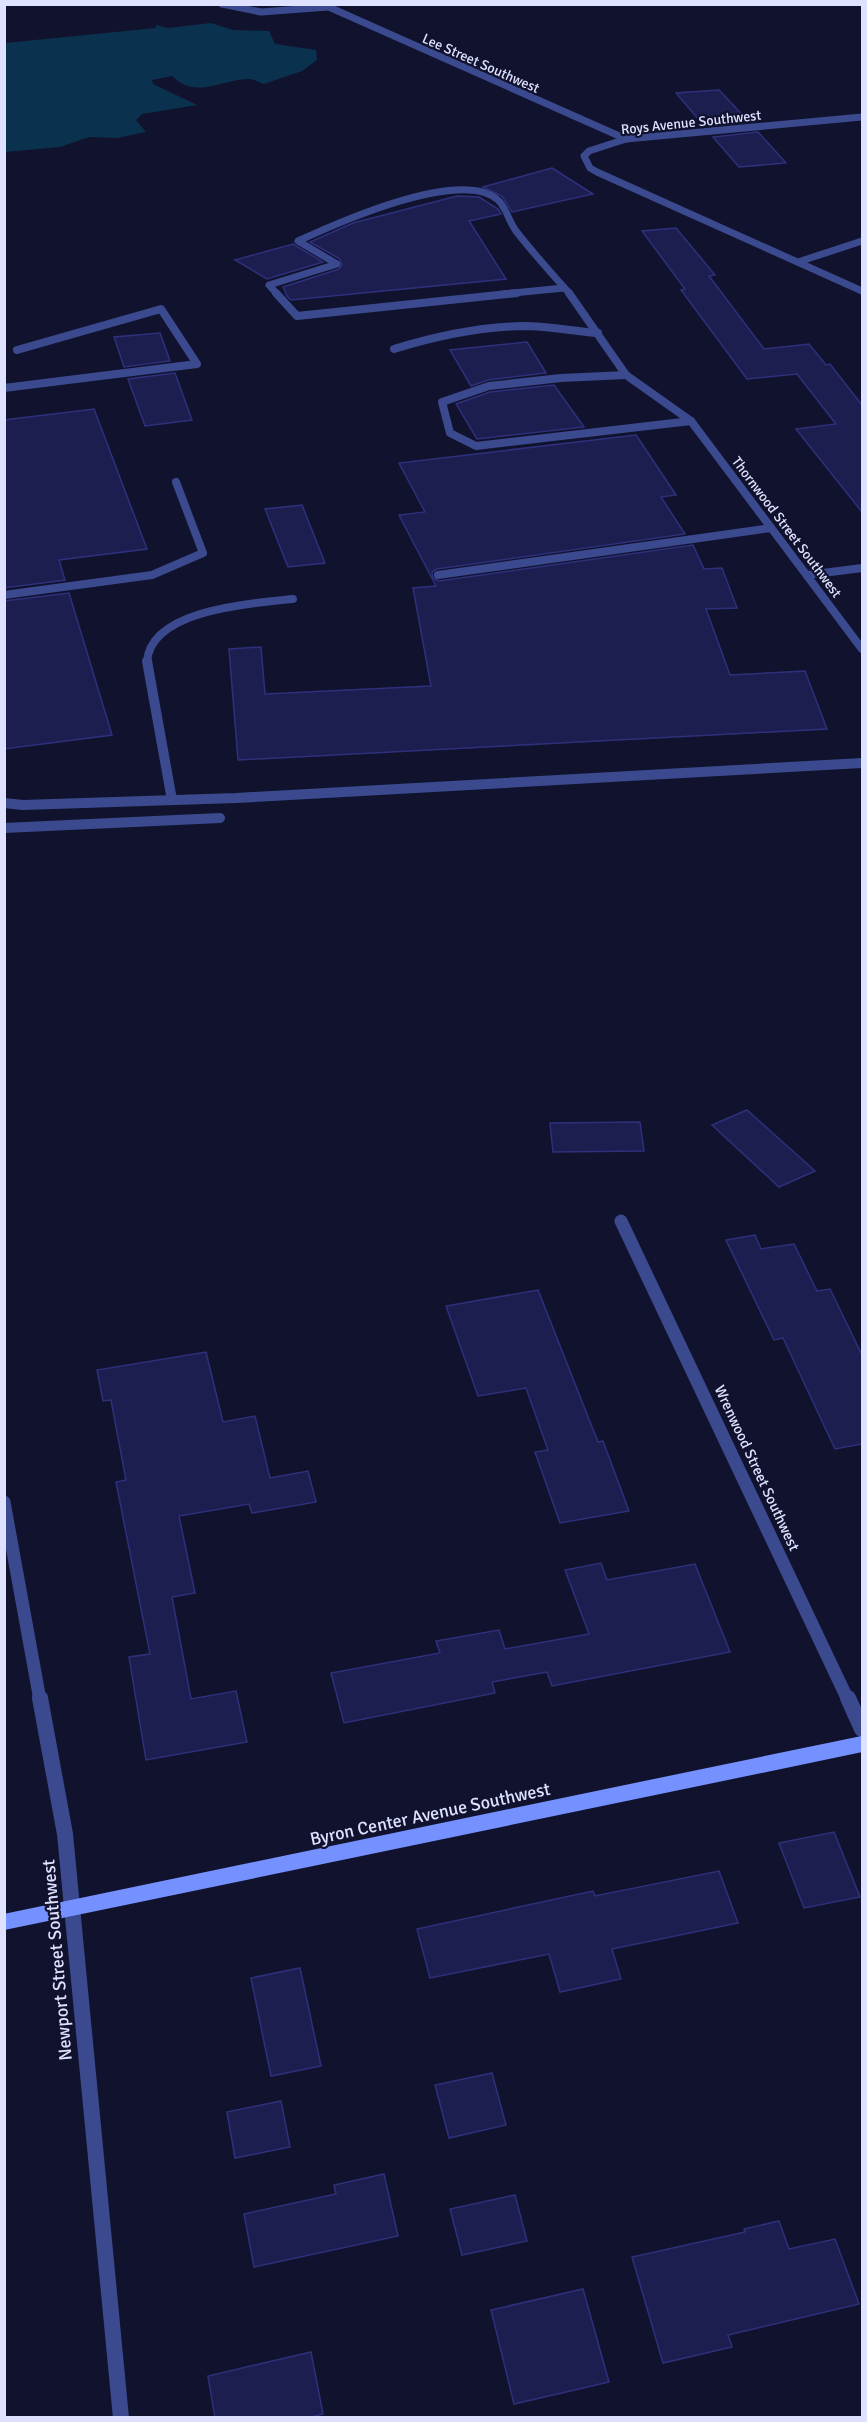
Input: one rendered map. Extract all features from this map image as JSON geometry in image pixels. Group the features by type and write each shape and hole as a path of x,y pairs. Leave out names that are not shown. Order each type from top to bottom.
{"main road":[{"name":"Byron Center Avenue Southwest","path":"4,1922 862,1744"}],"street":[{"name":"Lee Street Southwest","path":"222,4 247,11 272,12 325,6 626,139"},
{"name":"Roys Avenue Southwest","path":"798,262 590,168 584,156 589,151 626,139 862,117"},
{"path":"564,288 297,316 269,285 337,264 298,241 318,230 363,212 458,188 477,189 498,200 515,230 564,288 626,375"},
{"path":"798,262 862,241"},
{"path":"798,262 862,291"},
{"path":"4,388 197,364 161,309 17,350"},
{"path":"394,348 463,333 512,328 543,327 598,333"},
{"path":"626,375 561,378 489,386 442,402 450,433 476,446 691,422"},
{"name":"Thornwood Street Southwest","path":"626,375 691,422 862,649"},
{"path":"4,594 152,575 203,553 176,482"},
{"path":"438,575 771,528"},
{"path":"807,575 862,568"},
{"path":"172,800 159,717 146,670 148,653 159,637 185,619 222,608 293,599"},
{"path":"4,803 23,805 172,800 862,763"},
{"path":"4,828 220,818"},
{"name":"Wrenwood Street Southwest","path":"621,1221 862,1729"},
{"name":"Newport Street Southwest","path":"5,1507 65,1834 74,1908 78,1985 121,2418"}],"water":[{"path":"211,23 233,30 269,31 275,44 316,50 317,60 302,71 264,84 250,79 190,87 172,76 152,80 153,84 197,105 142,114 136,120 146,132 117,138 89,137 60,147 5,152 5,43 156,28 156,25 168,28"}],"building":[{"path":"719,90 749,122 704,126 676,93"},
{"path":"758,132 786,163 739,167 713,137"},
{"path":"552,168 593,194 512,212 502,196 483,187"},
{"path":"457,196 479,197 498,209 501,214 469,221 506,279 291,300 287,296 283,287 339,269 342,265 340,259 310,242 353,223"},
{"path":"676,228 715,275 709,276 764,349 809,344 826,365 830,364 862,405 862,512 796,429 836,424 797,374 747,379 681,290 685,289 642,231"},
{"path":"293,244 323,262 267,279 235,260"},
{"path":"160,333 170,361 124,367 114,337"},
{"path":"527,342 546,373 488,380 471,386 450,350"},
{"path":"175,373 192,420 145,426 128,379"},
{"path":"554,385 584,427 477,439 456,404 490,392"},
{"path":"94,409 147,549 59,560 65,580 4,588 4,420"},
{"path":"636,435 676,495 661,497 685,534 437,569 432,572 433,578 439,581 693,545 704,569 722,568 737,608 706,609 730,675 805,671 827,729 238,760 229,649 261,647 265,694 431,686 413,588 436,586 399,515 425,512 399,463"},
{"path":"302,505 325,563 288,567 265,509"},
{"path":"69,593 112,735 4,749 4,601"},
{"path":"747,1110 815,1171 779,1187 712,1125"},
{"path":"640,1122 644,1151 553,1152 550,1123"},
{"path":"755,1235 761,1249 794,1244 817,1291 830,1289 862,1355 862,1444 835,1449 783,1338 774,1340 726,1240"},
{"path":"538,1290 598,1442 603,1441 629,1511 560,1523 535,1452 548,1450 526,1388 478,1396 446,1306"},
{"path":"206,1352 223,1422 255,1416 270,1478 308,1471 316,1502 252,1513 249,1504 179,1516 195,1593 172,1597 191,1699 236,1691 247,1742 146,1760 129,1657 150,1654 116,1482 126,1480 111,1400 103,1401 97,1370"},
{"path":"601,1563 607,1580 695,1564 730,1652 552,1686 547,1672 492,1682 495,1693 344,1723 331,1673 440,1653 436,1641 499,1630 505,1649 589,1634 565,1570"},
{"path":"834,1832 860,1897 804,1908 779,1843"},
{"path":"719,1871 738,1923 612,1949 621,1979 560,1992 549,1954 430,1978 417,1929 593,1891 595,1896"},
{"path":"300,1968 321,2066 271,2076 251,1978"},
{"path":"492,2073 506,2125 449,2138 435,2085"},
{"path":"281,2101 290,2147 235,2158 227,2112"},
{"path":"384,2174 398,2236 254,2267 244,2214 336,2194 334,2185"},
{"path":"515,2195 527,2241 462,2255 450,2209"},
{"path":"779,2221 789,2249 835,2239 859,2304 728,2335 732,2347 663,2363 632,2257 745,2232 744,2229"},
{"path":"583,2289 609,2382 514,2404 491,2310"},
{"path":"311,2352 323,2414 307,2418 215,2418 208,2376"}]}
